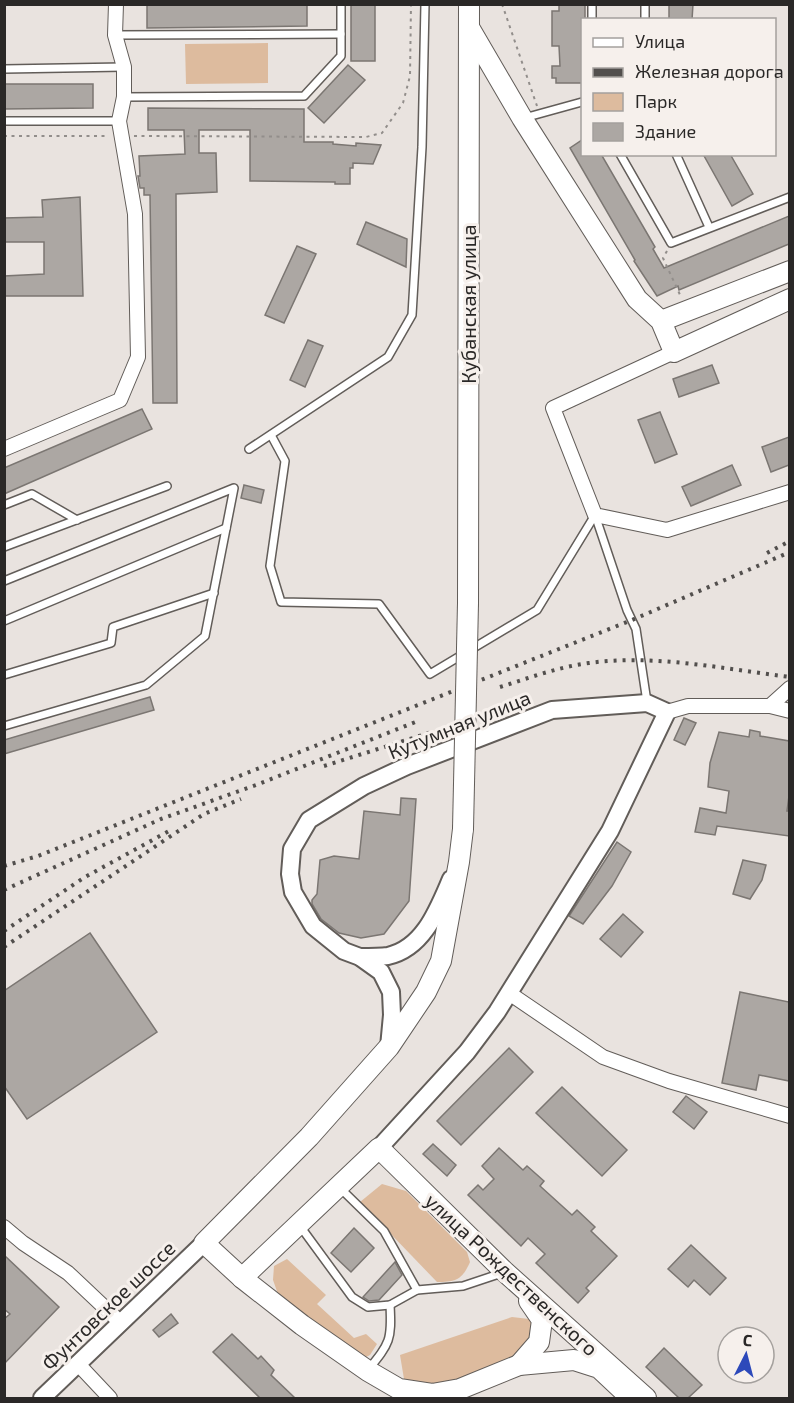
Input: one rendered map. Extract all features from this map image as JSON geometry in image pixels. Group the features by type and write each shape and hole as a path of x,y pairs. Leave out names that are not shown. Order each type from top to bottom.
{"main road":[{"name":"Кубанская улица","path":"204,1243 309,1137 389,1047 426,992 441,961 463,829 468,603 469,4"},
{"path":"468,26 531,116 637,299 661,321 674,352 789,299"},
{"path":"661,321 789,271"},
{"path":"242,1278 379,1148"},
{"name":"улица Рождественского","path":"379,1148 505,1272 646,1398"},
{"path":"204,1243 242,1278 302,1325 368,1371 399,1389 432,1394 460,1389 519,1365 574,1360 599,1368 631,1398"},
{"path":"505,1272 509,1283 531,1303 542,1320 539,1342 519,1365"}],"street":[{"path":"4,449 120,400 138,357 135,214 119,121 124,97 124,67 115,35 116,4"},
{"path":"674,352 553,408 595,515 667,530 789,492"},
{"path":"770,706 789,688"},
{"name":"Кутумная улица","path":"360,957 344,951 313,927 293,892 290,874 292,849 309,820 364,786 407,766 552,710 647,703 667,711"},
{"path":"379,1148 467,1052 497,1012 610,831 667,711 688,706 770,706 789,711"},
{"path":"360,957 387,956 413,943 429,925 459,862"},
{"path":"360,957 381,972 391,993 392,1015 389,1047"},
{"path":"508,993 603,1056 669,1081 789,1116"},
{"path":"4,1227 68,1273 121,1323"},
{"name":"Фунтовское шоссе","path":"42,1398 204,1243"},
{"path":"78,1364 111,1398"}],"lane":[{"path":"124,97 304,96 341,56 341,4"},
{"path":"249,449 388,357 412,315 422,147 425,4"},
{"path":"115,35 341,34"},
{"path":"4,69 124,67"},
{"path":"531,116 581,102"},
{"path":"4,121 119,121"},
{"path":"621,156 671,243 789,197"},
{"path":"677,156 709,227"},
{"path":"271,435 285,461 270,566 281,602 379,604 430,674 537,610 595,515"},
{"path":"4,547 166,486"},
{"path":"4,581 234,488 205,636 146,685 4,726"},
{"path":"4,505 32,494 77,520"},
{"path":"595,515 627,610 636,629 647,703"},
{"path":"4,621 226,528"},
{"path":"4,675 111,643 113,627 214,593"},
{"path":"338,1186 384,1231 417,1290"},
{"path":"299,1224 352,1297 368,1307 390,1305 417,1290 464,1286 505,1272"},
{"path":"368,1371 384,1351 392,1332 390,1305"}],"path":[{"path":"4,136 366,137 382,133 402,103 410,76 411,4"},
{"path":"502,4 531,116"},
{"path":"671,243 663,258 684,302"}],"green space":[{"path":"268,43 268,83 186,84 185,44"},
{"path":"382,1184 406,1191 467,1252 470,1262 458,1279 437,1282 360,1202"},
{"path":"287,1259 326,1295 317,1304 354,1338 366,1334 377,1344 370,1355 360,1360 279,1297 273,1280 274,1266"},
{"path":"512,1317 529,1319 536,1332 523,1350 462,1385 405,1385 400,1355"}],"building":[{"path":"147,4 307,4 307,26 147,28"},
{"path":"351,4 375,4 375,61 351,61"},
{"path":"559,4 585,4 585,18 581,18 581,83 556,83 556,78 552,78 552,66 560,66 559,46 552,46 552,11 559,11"},
{"path":"669,4 693,4 692,18 669,18"},
{"path":"348,65 365,80 324,123 308,108"},
{"path":"4,84 93,84 93,108 4,109"},
{"path":"148,108 304,109 304,142 333,142 333,144 356,146 356,143 381,145 373,164 353,163 353,168 350,168 350,184 250,181 250,130 199,130 199,153 216,153 217,192 176,194 177,403 153,403 150,195 144,195 144,188 140,188 138,176 140,176 139,156 185,154 184,130 148,130"},
{"path":"581,141 581,156 602,156 655,247 653,249 664,268 789,216 789,244 679,290 678,286 657,296 634,261 570,148"},
{"path":"704,156 731,156 753,194 732,206"},
{"path":"80,197 83,296 4,296 4,276 44,274 44,242 4,242 4,218 43,217 42,200"},
{"path":"366,222 407,239 406,267 357,244"},
{"path":"297,246 316,254 284,323 265,315"},
{"path":"308,340 323,346 305,387 290,380"},
{"path":"712,365 719,383 679,397 673,379"},
{"path":"142,409 152,429 4,494 4,468"},
{"path":"660,412 677,454 655,463 638,420"},
{"path":"789,437 789,465 771,472 762,447"},
{"path":"732,465 741,485 691,506 682,487"},
{"path":"244,485 264,490 261,503 241,498"},
{"path":"150,697 154,710 4,754 4,740"},
{"path":"684,718 696,723 685,745 674,740"},
{"path":"750,730 760,732 760,736 789,741 787,811 789,811 789,836 717,826 715,835 695,832 700,808 726,813 729,791 708,787 710,763 719,732 749,737"},
{"path":"401,798 416,799 409,901 384,934 361,938 339,933 321,919 312,904 317,894 320,860 334,856 359,859 364,811 400,815"},
{"path":"617,842 631,852 612,886 583,924 569,916"},
{"path":"743,860 766,865 762,880 750,899 733,894"},
{"path":"623,914 643,932 621,957 600,939"},
{"path":"90,933 157,1032 27,1119 4,1086 4,991"},
{"path":"740,992 789,1002 789,1081 759,1075 756,1090 722,1083"},
{"path":"509,1048 533,1072 461,1145 437,1121"},
{"path":"562,1087 627,1150 602,1176 536,1113"},
{"path":"686,1096 707,1112 694,1129 673,1112"},
{"path":"433,1144 456,1165 447,1176 423,1154"},
{"path":"499,1148 523,1170 527,1166 544,1181 540,1186 572,1215 577,1210 595,1227 591,1231 617,1256 586,1288 589,1291 578,1303 536,1263 545,1254 528,1238 521,1246 468,1195 478,1185 483,1190 494,1179 482,1166"},
{"path":"354,1228 374,1248 351,1272 331,1253"},
{"path":"691,1245 726,1278 710,1295 694,1280 688,1287 668,1269"},
{"path":"4,1255 59,1307 4,1364 4,1319 10,1314 4,1309"},
{"path":"395,1262 402,1275 379,1300 369,1301 363,1297"},
{"path":"171,1314 178,1323 159,1337 153,1330"},
{"path":"232,1334 258,1359 261,1356 274,1370 271,1375 295,1398 260,1398 213,1352"},
{"path":"664,1348 702,1385 688,1398 679,1398 646,1367"}],"railway":[{"path":"767,553 790,541"},
{"path":"4,866 38,856 632,620 790,552"},
{"path":"500,687 566,667 639,660 664,661 790,677"},
{"path":"4,890 161,819 256,785 418,721"},
{"path":"324,766 435,731"},
{"path":"4,947 204,814 241,799"},
{"path":"4,931 85,877 169,831"}]}
